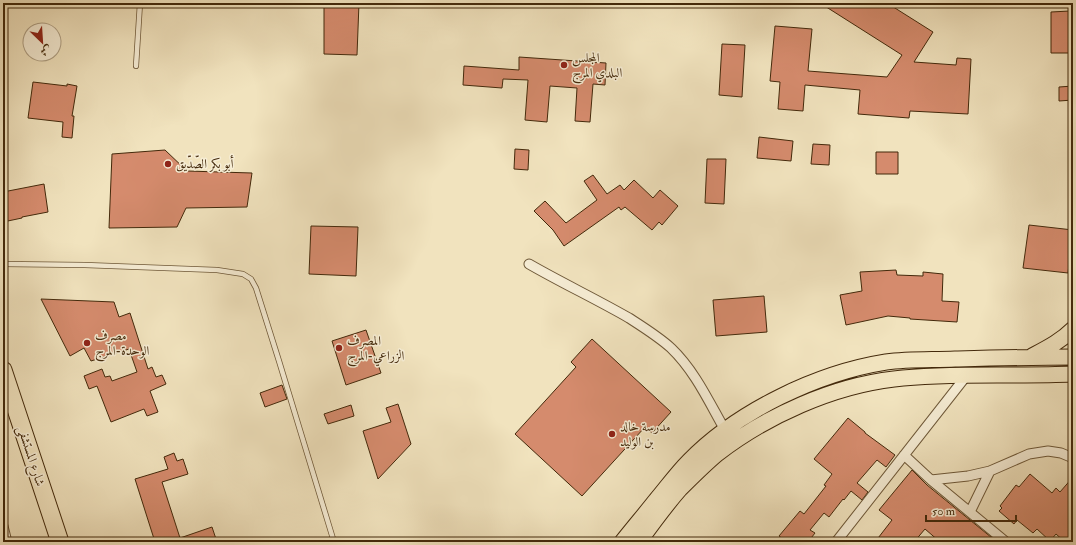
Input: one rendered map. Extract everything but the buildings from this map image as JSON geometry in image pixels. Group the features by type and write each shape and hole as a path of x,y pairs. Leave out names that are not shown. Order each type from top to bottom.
{"highway":[{"name":"شارع المستشفى","path":"3,370 60,542"}],"main road":[{"path":"1004,375 1062,339 1073,329"},
{"path":"622,542 673,479 703,448 725,430 747,416 799,387 855,369 886,362 1073,357"},
{"path":"639,542 679,490 717,454 748,433 789,410 814,400 848,388 893,379 922,376 1073,374"}],"street":[{"path":"529,264 614,309 643,327 670,348 687,366 698,382 725,430"},
{"path":"836,542 968,375"},
{"path":"931,480 968,476 990,471 1029,454 1048,451 1061,453 1073,458"},
{"path":"904,455 931,480 1006,542"},
{"path":"970,512 990,471"},
{"path":"3,526 7,542"}],"lane":[{"path":"136,66 140,3"},
{"path":"3,264 85,265 217,270 243,274 251,279 256,288 280,361 334,542"}],"place":[{"name":"المجلس البلدي المرج","path":"564,65"},
{"name":"أبو بكر الصّدّيق","path":"168,164"},
{"name":"مصرف الوحدة-المرج","path":"87,343"},
{"name":"المصرف الزراعي-المرج","path":"339,348"},
{"name":"مدرسة خالد بن الوليد","path":"612,434"}]}
